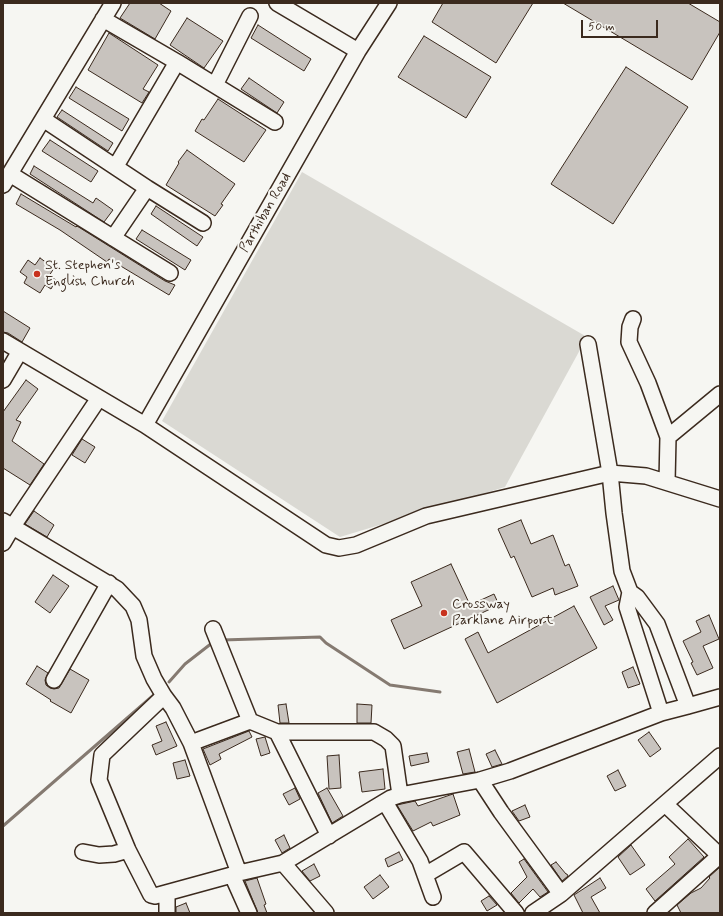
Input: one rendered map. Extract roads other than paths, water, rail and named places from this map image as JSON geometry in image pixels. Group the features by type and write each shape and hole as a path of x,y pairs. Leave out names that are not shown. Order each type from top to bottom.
{"street":[{"path":"113,3 6,179 113,238 170,273"},
{"path":"278,3 358,51"},
{"name":"Parthiban Road","path":"145,425 358,51 389,3"},
{"path":"215,85 250,16"},
{"path":"104,19 275,122"},
{"path":"116,166 177,62"},
{"path":"43,119 203,223"},
{"path":"113,238 147,188"},
{"path":"632,319 629,342 648,383 668,437 667,482"},
{"path":"3,341 145,425 316,539 326,545 339,548 356,545 426,516 610,473 646,476 667,482 719,502"},
{"path":"588,344 610,473 622,572 630,592 627,608 661,713"},
{"path":"3,380 20,351"},
{"path":"668,437 720,394"},
{"path":"3,543 8,523 99,398"},
{"path":"8,523 108,583 117,589 134,606 139,620 144,656 154,678 173,708 191,743 249,913"},
{"path":"54,680 108,583"},
{"path":"630,592 637,597 657,624 688,706"},
{"path":"213,629 250,721"},
{"path":"164,696 102,755 99,780 128,850 151,895 155,896 283,863 385,802 400,795 480,780 510,771 661,713 720,697"},
{"path":"191,743 250,721 277,732 374,732 386,739 392,746 400,795"},
{"path":"277,732 329,836"},
{"path":"533,913 561,894 720,756"},
{"path":"480,780 501,812 561,894"},
{"path":"385,802 420,861 433,897"},
{"path":"655,913 720,856 665,804"},
{"path":"83,852 99,855 114,854 128,850"},
{"path":"425,874 464,852 516,913"},
{"path":"283,863 326,913"},
{"path":"167,893 167,913"}],"waterway":[{"path":"222,640 320,637 326,643 390,685 440,692"},
{"path":"169,682 185,664 212,643"},
{"path":"3,826 156,693"}],"place":[{"name":"St. Stephen's English Church","path":"37,274"},
{"name":"Crossway Parklane Airport","path":"444,613"}]}
